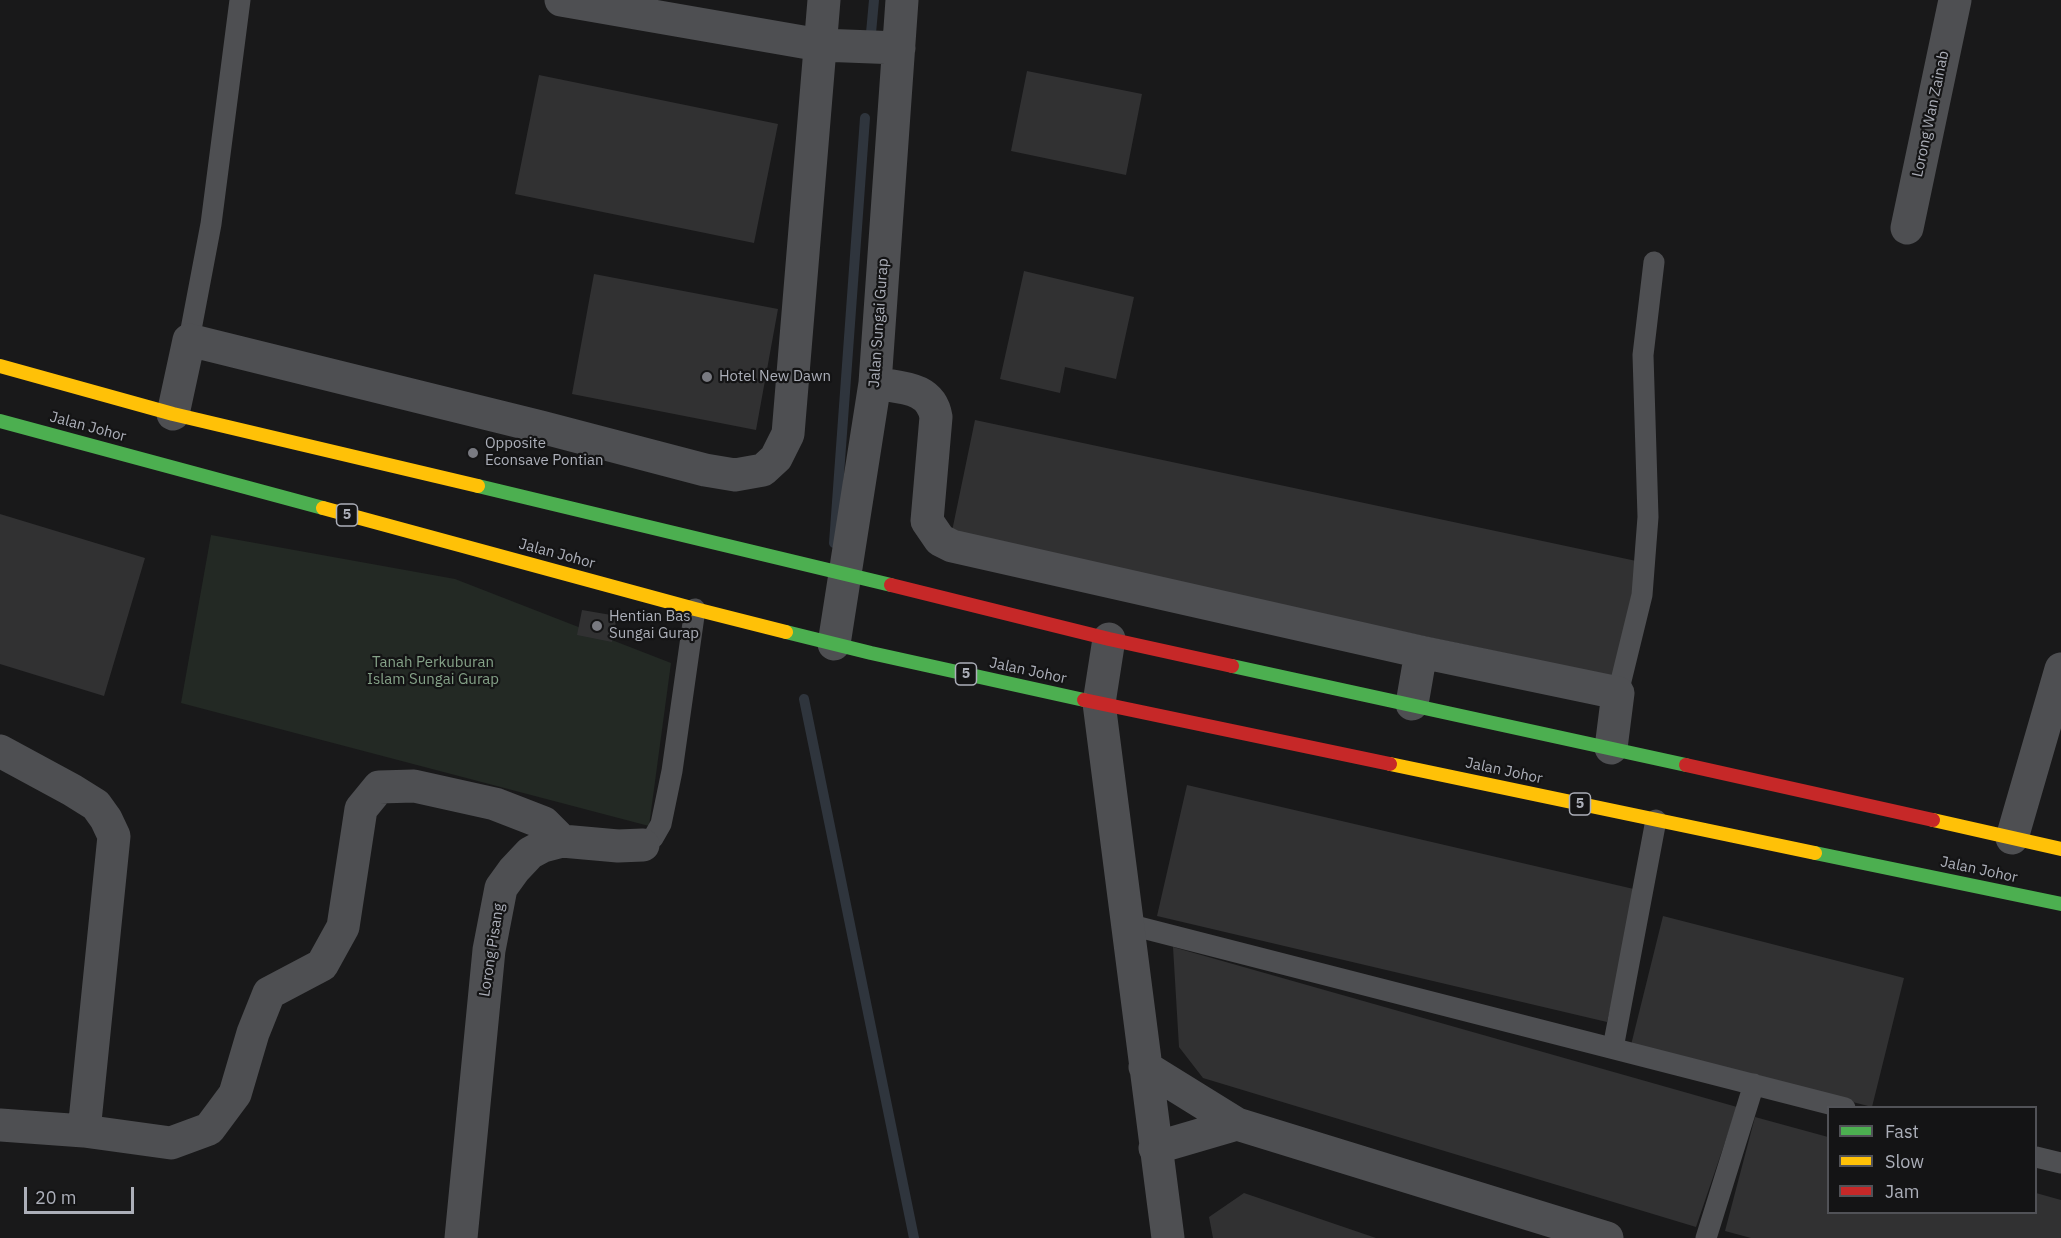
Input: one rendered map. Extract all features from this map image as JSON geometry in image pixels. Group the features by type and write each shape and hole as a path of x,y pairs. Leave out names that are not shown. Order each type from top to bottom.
{"highway":[{"path":"0,366 173,414 1109,639 2061,849"},
{"name":"Jalan Johor","path":"0,421 695,609 834,644 1099,704 2061,904"}],"street":[{"path":"561,0 820,45 899,48"},
{"path":"173,414 189,340 705,470 735,475 763,470 776,458 788,434 824,0"},
{"name":"Jalan Sungai Gurap","path":"834,644 875,383 902,0"},
{"name":"Lorong Wan Zainab","path":"1907,228 1955,0"},
{"path":"875,383 920,392 934,407 936,417 927,521 940,540 952,546 1421,652 1618,693 1611,748"},
{"path":"1109,639 1099,704 1168,1238"},
{"path":"1412,704 1421,652"},
{"path":"2012,838 2061,669"},
{"path":"0,751 96,805 114,836 84,1131"},
{"path":"0,1125 84,1131 171,1143 209,1129 235,1094 253,1033 269,993 322,965 344,927 361,809 379,787 414,786 495,804 544,823 562,841"},
{"name":"Lorong Pisang","path":"461,1238 489,950 501,888 530,853 543,846 562,841 618,846 643,845"},
{"path":"1145,1066 1237,1124 1608,1238"},
{"path":"1155,1148 1237,1124"}],"lane":[{"path":"189,340 211,224 240,0"},
{"path":"1618,693 1642,595 1648,517 1643,355 1654,262"},
{"name":"Lorong Pisang","path":"643,845 653,838 661,824 672,771 695,609"},
{"path":"1613,1048 1656,820"},
{"path":"1127,924 1841,1106"},
{"path":"1706,1238 1754,1084"},
{"path":"2037,1156 2061,1163"}],"green space":[{"name":"Tanah Perkuburan Islam Sungai Gurap","path":"211,535 455,579 671,663 649,826 181,703"}],"building":[{"path":"1027,71 1142,94 1126,175 1011,151"},
{"path":"539,75 778,124 754,243 515,194"},
{"path":"1024,271 1134,297 1116,379 1065,367 1060,393 1000,379"},
{"path":"594,274 778,309 756,430 572,394"},
{"path":"975,420 1641,562 1617,677 951,536"},
{"path":"0,514 145,558 104,696 0,664"},
{"name":"Hentian Bas Sungai Gurap","path":"582,610 617,616 612,642 577,635"},
{"path":"1187,785 1638,890 1607,1022 1157,916"},
{"path":"1663,916 1904,978 1872,1106 1631,1045"},
{"path":"1173,947 1737,1107 1696,1227 1203,1078 1179,1047"},
{"path":"1755,1117 1827,1137 1827,1214 2037,1214 2037,1193 2061,1200 2061,1238 1751,1238 1725,1231"},
{"path":"1244,1193 1376,1238 1213,1238 1209,1217"}],"waterway":[{"path":"870,44 874,0"},
{"path":"834,543 865,118"},
{"path":"804,699 914,1238"}],"traffic: fast":[{"path":"0,421 323,508"},
{"path":"478,486 891,585"},
{"path":"786,632 1084,700"},
{"path":"1232,666 1686,765"},
{"path":"1815,853 2061,904"}],"traffic: slow":[{"path":"0,366 173,414 478,486"},
{"path":"323,508 786,632"},
{"path":"1390,764 1815,853"},
{"path":"1933,820 2061,849"}],"traffic: jam":[{"path":"891,585 1109,639 1232,666"},
{"path":"1084,700 1390,764"},
{"path":"1686,765 1933,820"}],"place":[{"name":"Hotel New Dawn","path":"707,377"},
{"name":"Opposite Econsave Pontian","path":"473,453"},
{"name":"Hentian Bas Sungai Gurap","path":"597,626"}]}
